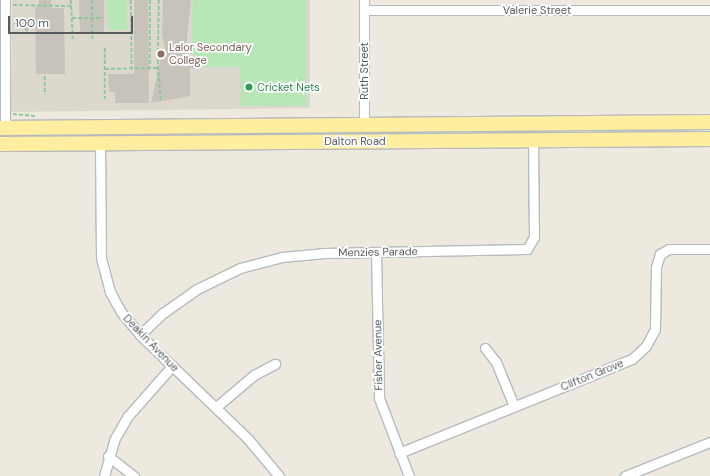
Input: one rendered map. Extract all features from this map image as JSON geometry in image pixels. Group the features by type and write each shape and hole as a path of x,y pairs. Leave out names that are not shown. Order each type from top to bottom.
{"main road":[{"name":"Dalton Road","path":"2,128 710,122"},
{"name":"Ruth Street","path":"364,125 364,141"},
{"name":"Deakin Avenue","path":"100,127 100,143"},
{"name":"Dalton Road","path":"0,144 533,141 710,138"}],"street":[{"path":"2,128 5,0"},
{"name":"Ruth Street","path":"364,0 364,125"},
{"name":"Valerie Street","path":"364,10 710,10"},
{"name":"Menzies Parade","path":"140,335 182,299 240,268 305,254 527,249 534,237 533,141"},
{"name":"Deakin Avenue","path":"100,143 100,243 105,277 121,312 140,335 248,438 279,476"},
{"name":"Clifton Grove","path":"399,453 623,362 638,354 655,329 656,266 660,254 669,250 710,249"},
{"name":"Fisher Avenue","path":"376,252 377,386 382,409 409,476"},
{"path":"485,348 496,362 514,406"},
{"path":"216,407 254,375 275,364"},
{"path":"104,476 108,456 128,416 172,366"},
{"path":"625,476 642,473 710,442"},
{"path":"108,456 134,476"}],"path":[{"path":"52,0 52,5"},
{"path":"71,0 72,39"},
{"path":"92,0 93,39"},
{"path":"132,0 132,69"},
{"path":"150,0 150,70"},
{"path":"160,0 158,68 161,100"},
{"path":"13,6 37,4 71,6"},
{"path":"72,18 103,18"},
{"path":"13,22 28,30"},
{"path":"104,48 105,99"},
{"path":"105,68 150,70 158,68"},
{"path":"45,76 45,95"}],"shaded area":[{"name":"Lalor Secondary College","path":"12,0 310,0 310,108 11,112"}],"green space":[{"path":"107,0 127,0 127,30 108,30"},
{"path":"193,0 306,0 307,106 241,106 240,67 198,67 198,55 191,54"}],"building":[{"path":"39,0 51,0 51,8 64,8 65,74 36,74 35,7 39,7"},
{"path":"79,0 104,0 104,33 80,33"},
{"path":"134,0 148,0 149,103 115,103 115,92 109,92 108,74 134,74"},
{"path":"163,0 191,0 185,56 196,58 196,69 190,68 190,96 151,103 162,52 166,53 162,35"}],"place":[{"name":"Lalor Secondary College","path":"161,54"},
{"name":"Cricket Nets","path":"249,87"}]}
